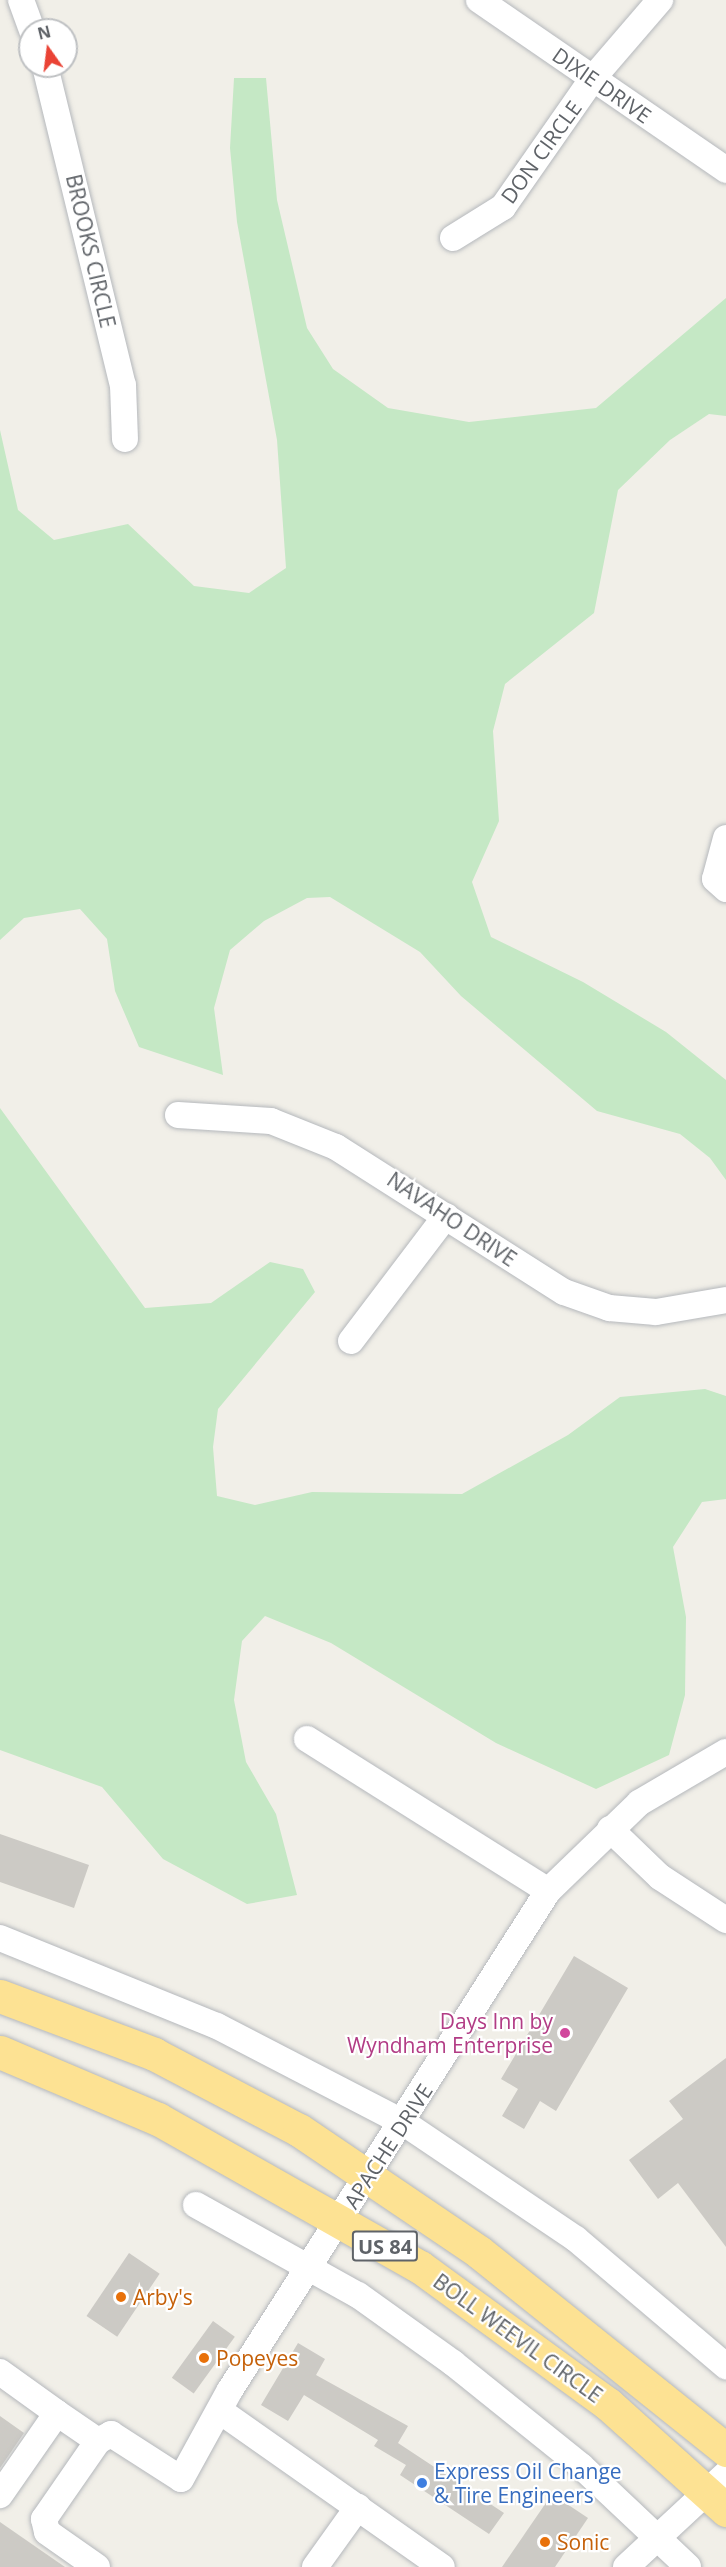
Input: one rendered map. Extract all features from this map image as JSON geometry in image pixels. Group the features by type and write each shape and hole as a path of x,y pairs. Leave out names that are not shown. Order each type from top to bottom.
{"highway":[{"name":"BOLL WEEVIL CIRCLE","path":"0,1996 176,2063 259,2106 370,2174 479,2252 726,2450"},
{"name":"BOLL WEEVIL CIRCLE","path":"0,2052 158,2119 341,2219 516,2332 720,2492"}],"street":[{"path":"21,0 28,18"},
{"name":"DIXIE DRIVE","path":"479,0 726,170"},
{"name":"DON CIRCLE","path":"453,238 503,207 593,78 660,0"},
{"name":"BROOKS CIRCLE","path":"48,78 123,386 125,439"},
{"path":"720,884 726,838"},
{"name":"NAVAHO DRIVE","path":"178,1114 271,1120 346,1153 564,1292 609,1308 656,1312 726,1300"},
{"path":"351,1341 446,1216"},
{"path":"307,1739 548,1891"},
{"name":"APACHE DRIVE","path":"98,2441 111,2434 181,2479 220,2410 404,2123 548,1891 610,1829 675,1778 726,1752"},
{"path":"610,1829 660,1877 726,1920"},
{"path":"0,1938 217,2026 404,2123 576,2239 726,2366"},
{"path":"196,2205 310,2267 453,2363 581,2466 660,2538 688,2567"},
{"path":"0,2372 98,2441 44,2519 47,2532 97,2567"},
{"path":"220,2410 442,2567"},
{"path":"0,2495 57,2413"},
{"path":"626,2567 720,2492"},
{"path":"315,2567 358,2507"}],"green space":[{"path":"234,78 266,78 277,200 307,328 333,369 388,408 469,422 596,408 726,298 726,416 709,414 670,440 618,490 594,613 505,684 493,731 499,821 472,882 491,937 583,982 666,1032 726,1080 726,1180 710,1158 680,1134 597,1111 461,996 420,952 330,897 307,898 264,921 230,950 214,1008 223,1075 139,1047 115,991 107,939 80,909 24,918 0,940 0,430 18,510 54,540 128,524 194,586 249,593 286,568 277,440 237,222 230,148"},
{"path":"0,1108 145,1308 211,1303 270,1262 303,1269 315,1292 218,1409 213,1447 217,1496 255,1505 312,1492 462,1494 568,1435 620,1397 705,1389 726,1396 726,1499 702,1502 673,1547 686,1617 685,1695 669,1755 596,1789 496,1743 331,1643 265,1616 242,1641 234,1700 246,1762 276,1814 297,1895 247,1904 163,1859 102,1787 0,1750"}],"building":[{"path":"0,1834 89,1865 74,1908 0,1882"},
{"name":"Days Inn by Wyndham Enterprise","path":"574,1956 628,1988 556,2111 540,2101 524,2129 502,2116 518,2089 501,2079"},
{"path":"726,2058 726,2247 678,2183 658,2199 629,2160 683,2119 669,2101"},
{"path":"129,2253 160,2274 117,2337 87,2316"},
{"name":"Popeyes","path":"213,2321 235,2337 194,2394 172,2378"},
{"path":"298,2343 325,2359 316,2375 408,2426 398,2443 504,2513 489,2534 400,2475 406,2465 374,2446 378,2440 304,2395 288,2421 261,2405"},
{"path":"0,2416 24,2433 0,2468"},
{"name":"Sonic","path":"552,2494 588,2518 555,2567 502,2567"},
{"path":"0,2522 65,2567 0,2567"}],"place":[{"name":"Days Inn by Wyndham Enterprise","path":"565,2033"},
{"name":"Arby's","path":"121,2297"},
{"name":"Popeyes","path":"204,2358"},
{"name":"Express Oil Change & Tire Engineers","path":"422,2483"},
{"name":"Sonic","path":"545,2542"}]}
